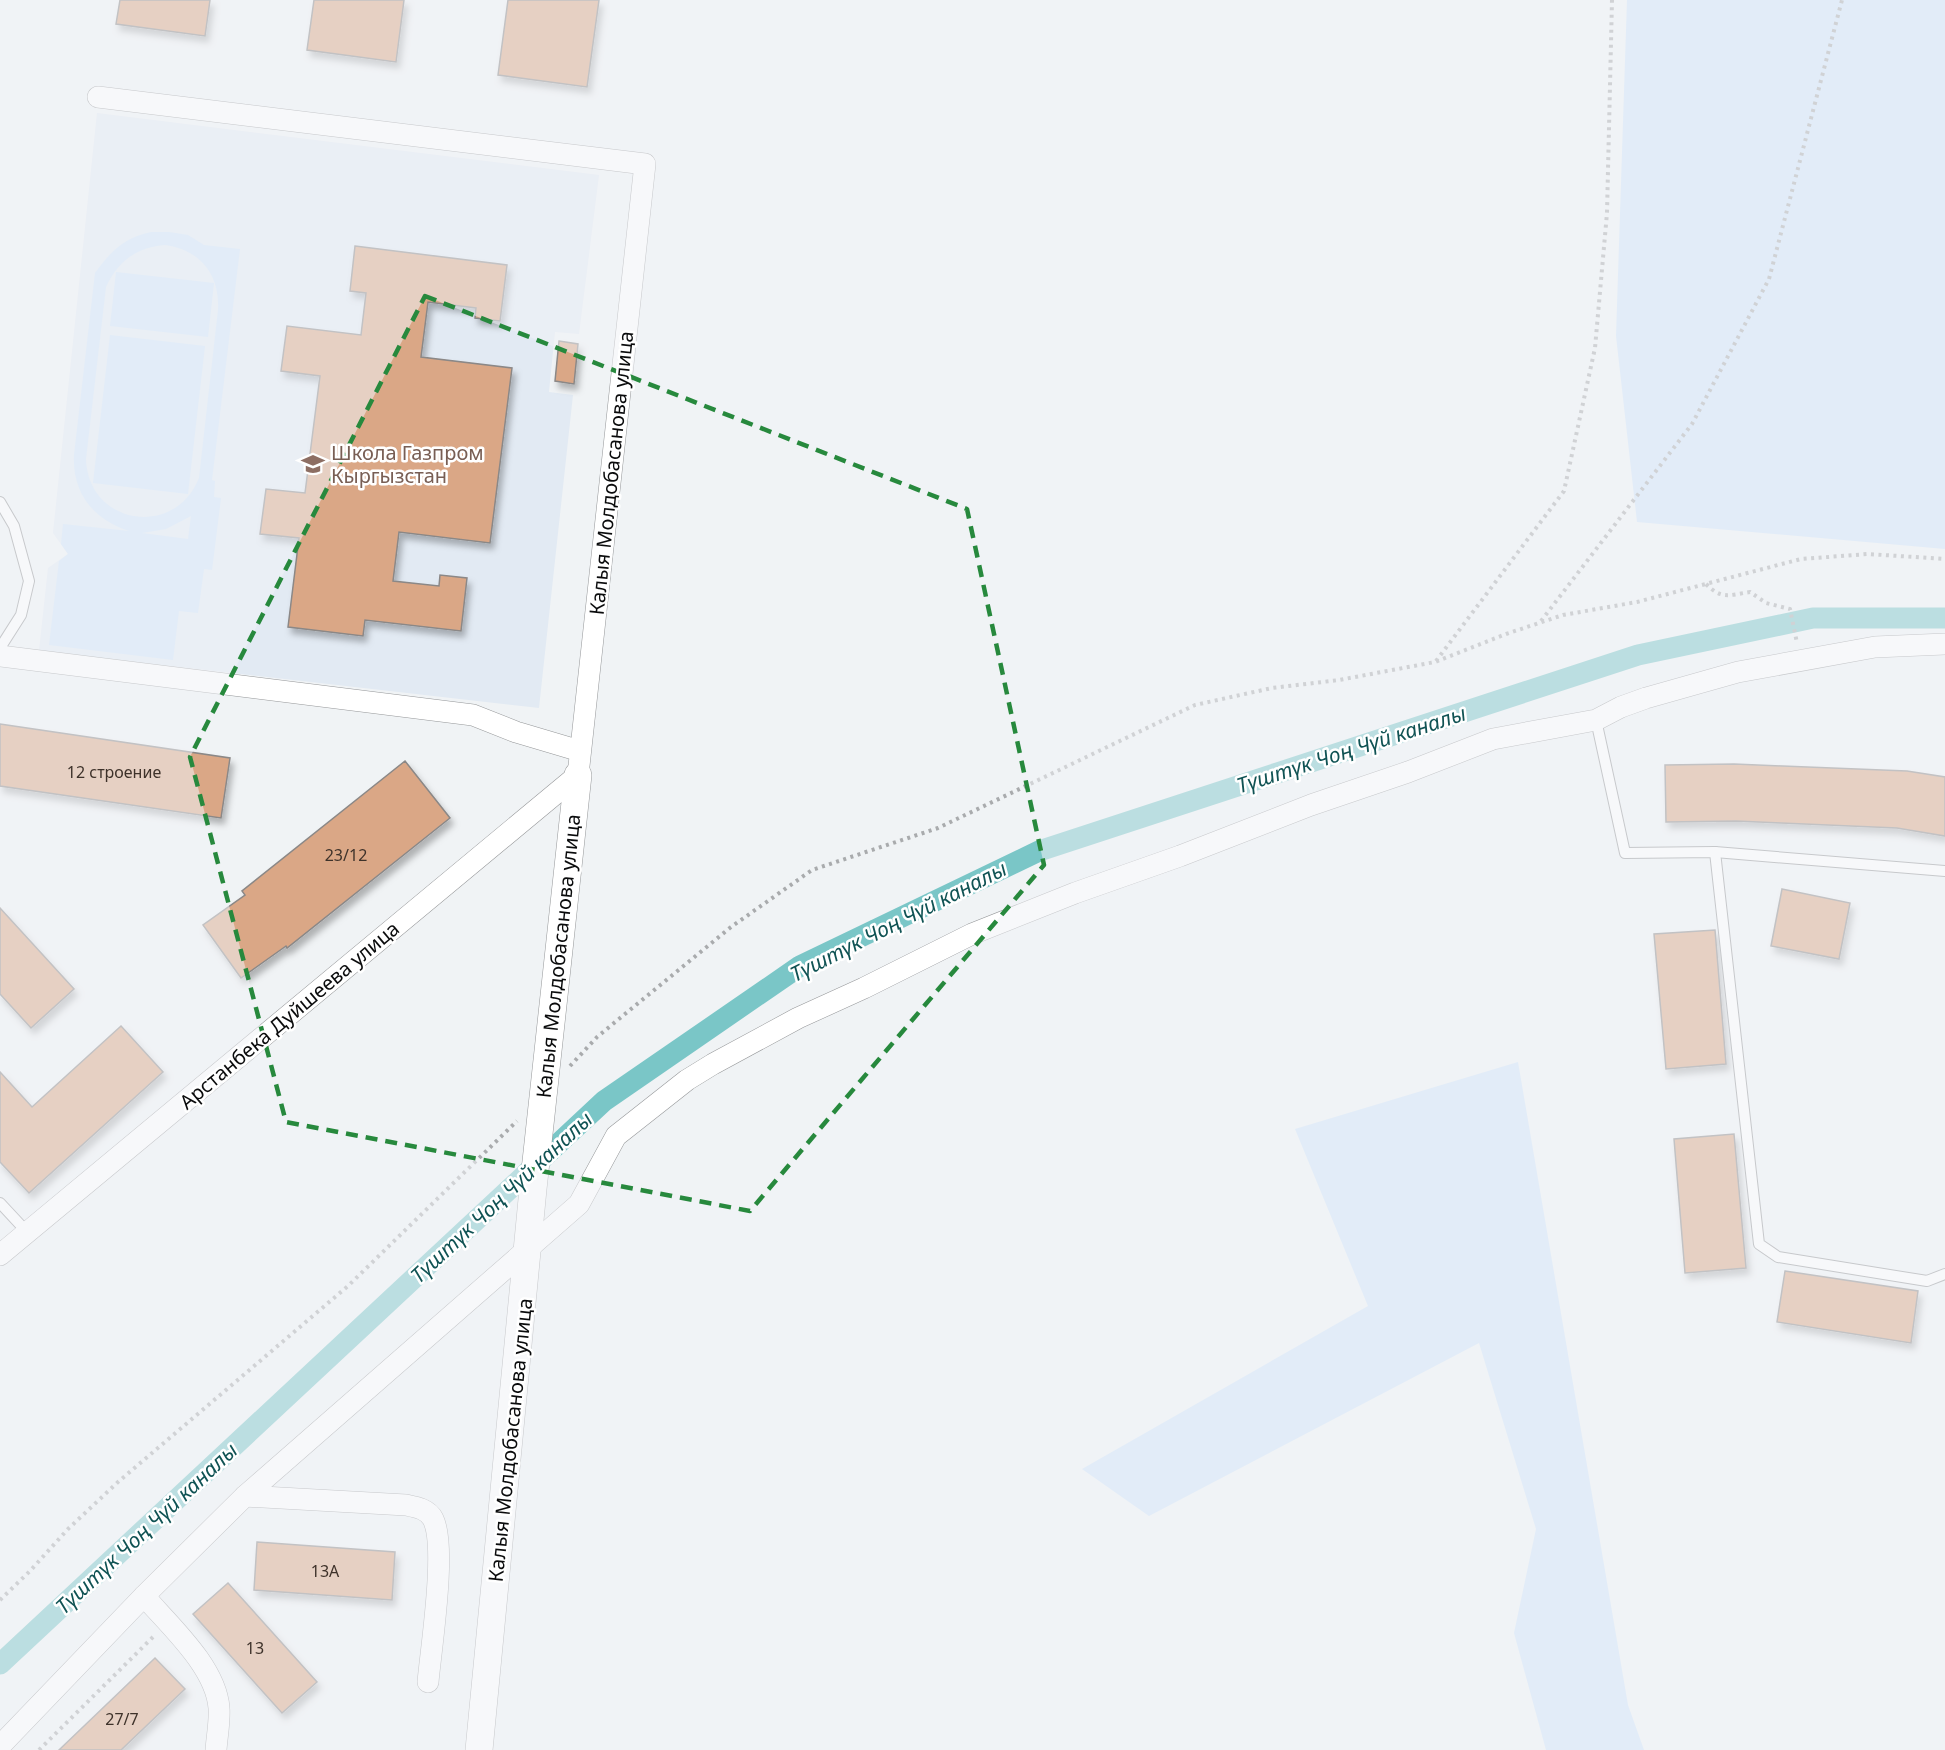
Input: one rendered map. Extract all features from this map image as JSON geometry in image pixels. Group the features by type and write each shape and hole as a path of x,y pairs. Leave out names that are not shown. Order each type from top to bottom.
{"street":[{"name":"Калыя Молдобасанова улица","path":"98,97 645,164 538,1139 479,1750"},
{"path":"0,1746 144,1596 245,1496 579,1204 616,1136 687,1080 712,1064 798,1018 972,934 1075,893 1493,739 1596,720 1621,707 1646,698 1738,672 1875,646 1945,644"},
{"path":"0,656 473,716 516,732 579,763"},
{"name":"Арстанбека Дуйшеева улица","path":"0,1255 579,763"},
{"path":"245,1496 406,1505 429,1513 434,1521 440,1548 428,1682"},
{"path":"144,1596 199,1660 216,1690 219,1709 216,1750"}],"lane":[{"path":"0,502 14,526 29,581 21,615 0,648"},
{"path":"1596,720 1625,853 1715,852 1945,871"},
{"path":"1715,852 1759,1244 1778,1257 1927,1281 1945,1274"},
{"path":"0,1203 27,1232"}],"path":[{"path":"1435,662 1564,491 1595,348 1607,213 1612,0"},
{"path":"1541,622 1692,424 1769,279 1842,0"},
{"path":"1706,583 1715,592 1724,596 1750,592 1766,603 1790,609 1797,642"},
{"path":"39,1750 168,1623"}],"highlighted area":[{"path":"425,296 967,509 1044,865 750,1211 286,1122 190,757"}],"shaded area":[{"path":"1627,0 1945,0 1945,549 1637,522 1616,336"},
{"name":"Школа Газпром Кыргызстан","path":"97,113 599,175 579,334 555,332 549,392 573,395 539,708 39,651 48,568 68,554 53,533"},
{"path":"151,232 169,232 188,235 204,245 240,249 212,480 215,481 214,497 221,498 212,570 204,569 198,613 179,611 173,660 49,645 59,561 68,554 61,544 63,524 129,531 105,520 88,503 77,481 74,455 95,273 119,246","holes":["165,245 189,252 206,266 212,275 218,297 199,478 187,497 172,510 153,516 134,516 116,510 101,498 90,481 86,459 106,287 116,270 137,252","191,516 188,539 142,533 166,529"]},
{"path":"116,272 214,283 208,337 110,326"},
{"path":"110,335 205,346 188,494 93,483"},
{"path":"1518,1062 1628,1705 1644,1750 1546,1750 1514,1633 1536,1529 1479,1343 1149,1516 1082,1469 1368,1306 1295,1129"}],"building":[{"path":"120,0 210,0 205,36 116,24"},
{"path":"314,0 404,0 396,62 307,50"},
{"path":"508,0 599,0 587,87 498,75"},
{"path":"355,246 507,265 500,321 475,318 476,308 428,302 421,357 512,368 490,543 399,532 393,581 439,586 440,575 467,578 461,631 365,620 363,636 288,627 299,538 260,534 266,489 305,493 320,376 281,371 287,326 361,335 366,293 350,291"},
{"path":"559,341 578,344 574,384 555,381"},
{"path":"0,724 230,758 221,818 0,786"},
{"path":"405,761 450,818 287,948 286,946 241,978 203,925 245,895 242,891"},
{"path":"1734,764 1907,771 1945,777 1945,836 1897,828 1736,821 1666,822 1665,765"},
{"path":"1782,889 1850,903 1839,959 1771,946"},
{"path":"0,908 74,989 31,1028 0,994"},
{"path":"1715,930 1726,1064 1666,1069 1654,934"},
{"path":"121,1026 163,1072 29,1193 0,1162 0,1072 32,1107"},
{"path":"1734,1134 1746,1268 1685,1273 1674,1139"},
{"path":"1785,1271 1918,1291 1911,1343 1777,1322"},
{"path":"257,1542 395,1552 392,1600 254,1590"},
{"path":"228,1583 317,1682 282,1713 193,1614"},
{"path":"155,1658 185,1689 121,1750 59,1750"}],"waterway":[{"name":"Түштүк Чоң Чүй каналы","path":"0,1664 604,1101 800,966 1039,851 1638,655 1813,618 1945,618"}],"place":[{"name":"Школа Газпром Кыргызстан","path":"313,464"}]}
